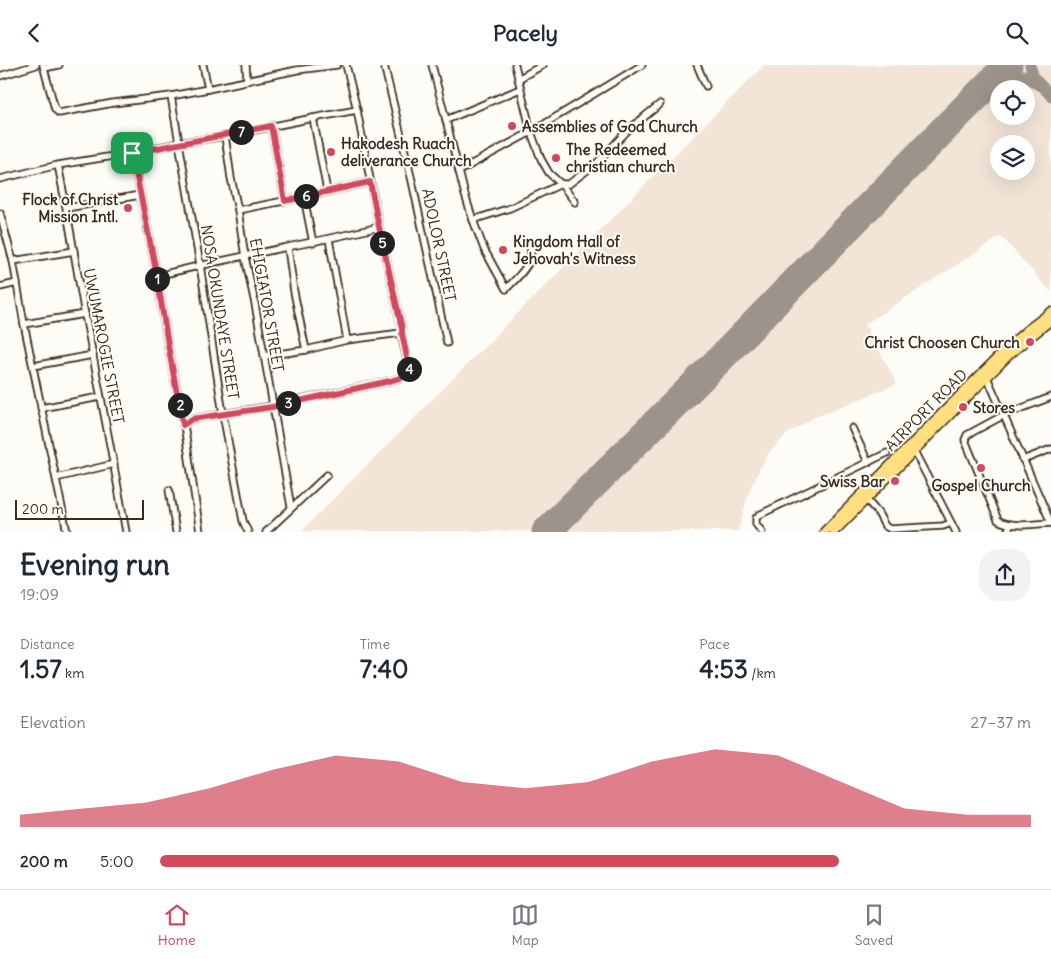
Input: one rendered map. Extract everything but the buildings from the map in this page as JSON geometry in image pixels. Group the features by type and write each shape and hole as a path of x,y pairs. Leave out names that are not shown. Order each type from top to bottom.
{"main road":[{"name":"AIRPORT ROAD","path":"824,531 1011,344 1051,312"},
{"name":"AIRPORT ROAD","path":"834,531 1010,353 1051,320"}],"street":[{"path":"0,76 36,65"},
{"path":"59,65 44,67 55,109 59,113 208,89 296,68 337,65"},
{"path":"203,65 208,89"},
{"path":"246,65 247,80"},
{"path":"183,425 192,419 272,407 406,376 409,368 402,329 346,65"},
{"name":"ADOLOR STREET","path":"384,65 412,181 447,343"},
{"path":"432,65 473,220 484,249 506,289 530,261 530,242"},
{"path":"515,65 531,132 541,159 550,173 575,202"},
{"path":"518,79 543,65"},
{"path":"460,171 531,132 642,65"},
{"path":"697,65 706,86"},
{"path":"446,120 520,89"},
{"name":"NOSA OKUNDAYE STREET","path":"171,96 224,414 244,521 248,531"},
{"path":"473,220 510,208 561,184 569,184 598,162 627,131 660,104"},
{"path":"0,179 58,165 225,136 313,117 357,110"},
{"path":"313,117 327,191"},
{"path":"271,126 285,201"},
{"name":"EHIGIATOR STREET","path":"225,136 245,257 291,507"},
{"path":"132,153 157,276 200,531"},
{"name":"UWUMAROGIE STREET","path":"58,165 126,531"},
{"path":"238,210 370,182"},
{"path":"67,208 140,195"},
{"path":"304,197 313,243"},
{"path":"0,213 13,261 24,324 67,531"},
{"path":"157,276 379,227"},
{"path":"329,239 347,340"},
{"path":"288,248 294,292 306,350"},
{"path":"13,261 74,251"},
{"path":"0,287 17,283"},
{"path":"24,324 85,314"},
{"path":"264,356 306,350 347,340 402,333"},
{"path":"33,366 93,355"},
{"path":"987,377 1004,415 1023,460 1051,523 1011,524 1001,522 997,518 965,440 967,435 1004,415 1051,397"},
{"path":"41,407 100,397"},
{"path":"852,428 868,462"},
{"path":"1023,460 1051,449"},
{"path":"914,451 956,531"},
{"path":"762,531 756,524 756,518 759,515 887,453"},
{"path":"56,478 114,464"},
{"path":"266,531 327,475"},
{"path":"169,490 176,531"},
{"path":"866,499 878,513 885,526 890,529 943,526 951,523"},
{"path":"1008,531 1011,524"}],"shaded area":[{"path":"764,65 1051,65 1051,292 1001,236 865,324 897,384 815,417 787,434 770,452 758,472 749,492 738,531 302,531"}],"taxiway":[{"path":"1030,65 1034,78 1051,96"},
{"path":"994,80 1007,75 1025,76 1031,80"},
{"path":"1035,83 1040,86"}],"runway":[{"path":"546,532 719,360 1008,65"}],"place":[{"name":"Assemblies of God Church","path":"512,126"},
{"name":"Hakodesh Ruach deliverance Church","path":"331,152"},
{"name":"The Redeemed christian church","path":"556,158"},
{"name":"Flock of Christ Mission Intl.","path":"128,208"},
{"name":"Kingdom Hall of Jehovah's Witness","path":"503,250"},
{"name":"Christ Choosen Church","path":"1030,342"},
{"name":"Stores","path":"963,407"},
{"name":"Gospel Church","path":"981,468"},
{"name":"Swiss Bar","path":"895,481"}],"route":[{"path":"271,126 285,201 370,182 402,329 409,368 406,376 272,407 192,419 183,425 157,276 132,153 271,126"}]}
